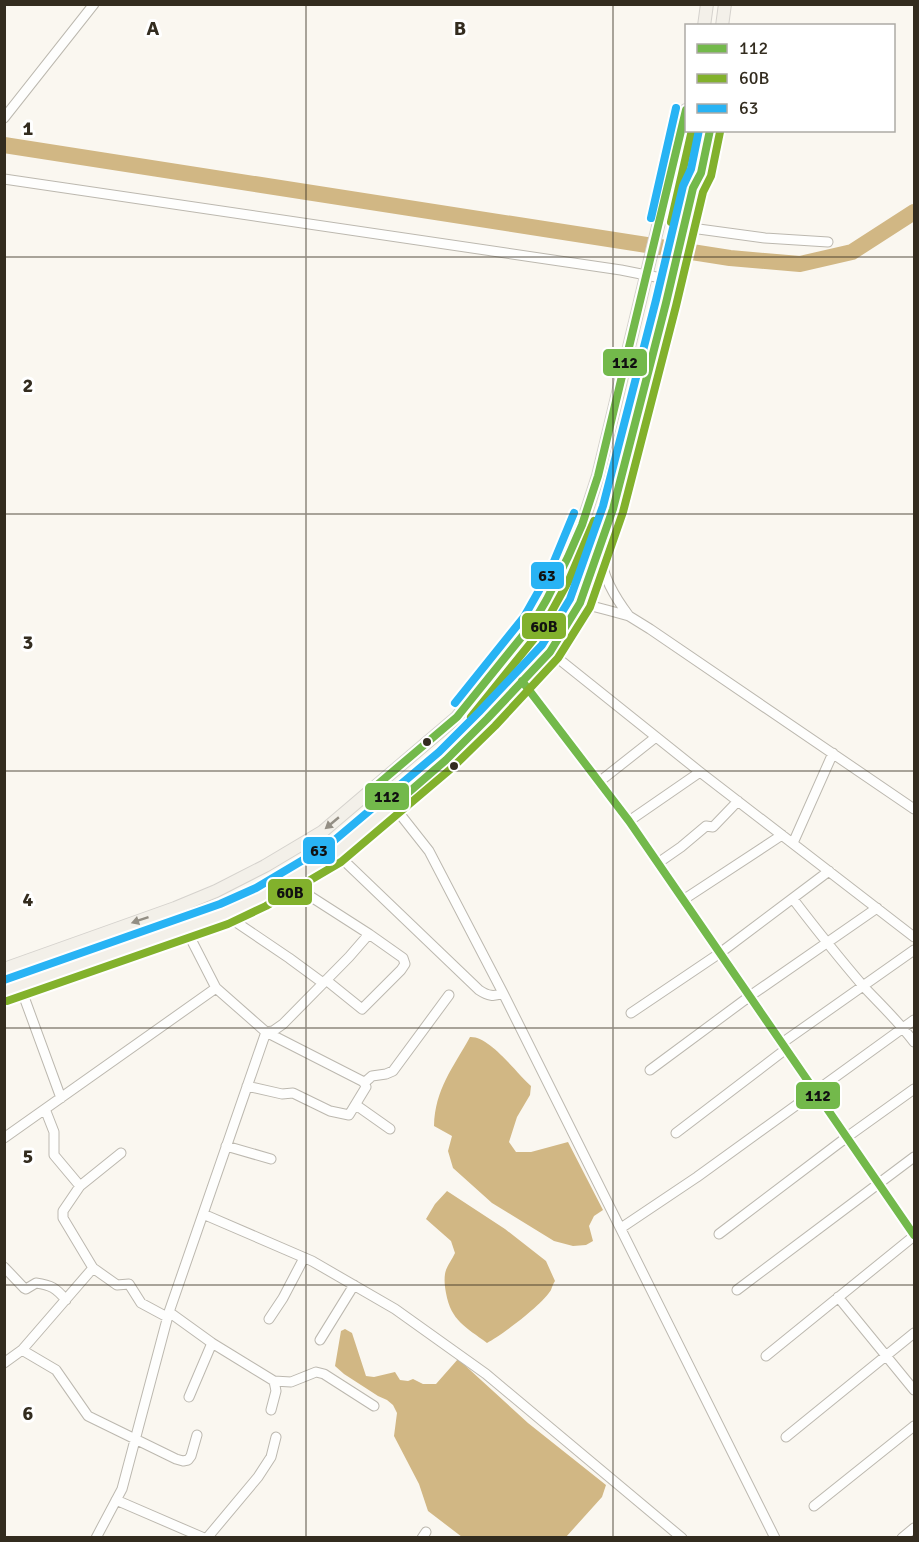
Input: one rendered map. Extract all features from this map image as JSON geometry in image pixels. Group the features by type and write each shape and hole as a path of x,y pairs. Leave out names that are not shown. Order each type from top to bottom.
{"main road":[{"path":"704,24 707,4"},
{"path":"722,24 725,4"},
{"path":"731,24 733,4"},
{"path":"4,969 216,891 322,832 457,717 533,623 568,557 582,525 598,476 685,118"},
{"path":"693,188 693,171 702,132"},
{"path":"4,991 224,914 261,897 336,853 446,760 550,652 580,603 613,509 693,188 701,173 710,132"}],"street":[{"path":"4,118 94,4"},
{"path":"4,179 671,280"},
{"path":"682,232 828,242"},
{"path":"599,548 607,582 617,601 629,616"},
{"path":"547,599 580,603 629,616 915,809"},
{"path":"550,652 700,772 915,937"},
{"path":"522,681 629,821 915,1235 766,1356"},
{"path":"599,782 656,737"},
{"path":"793,843 832,753"},
{"path":"629,821 700,772"},
{"path":"377,786 429,851 503,993 775,1538"},
{"path":"658,863 706,826 712,827 738,801"},
{"path":"683,900 782,835"},
{"path":"336,853 479,990 490,996 503,993"},
{"path":"631,1013 720,953 829,871"},
{"path":"224,914 362,1009 401,970 405,964 403,958 288,882"},
{"path":"793,899 827,944 915,1042"},
{"path":"175,908 216,988 266,1032 364,1083 366,1088 350,1114 344,1114 330,1111 292,1093 282,1094 247,1086"},
{"path":"650,1070 750,996 877,908"},
{"path":"266,1032 279,1027 350,957 369,934"},
{"path":"676,1133 784,1046 915,950"},
{"path":"20,986 61,1098"},
{"path":"4,1138 216,988"},
{"path":"364,1083 372,1076 393,1071 449,995"},
{"path":"621,1228 697,1177 915,1020"},
{"path":"96,1538 122,1489 168,1314 266,1032"},
{"path":"719,1234 847,1137 915,1089"},
{"path":"356,1105 390,1129"},
{"path":"45,1109 54,1132 54,1155 80,1186"},
{"path":"226,1146 272,1159"},
{"path":"121,1153 80,1186 63,1211 63,1218 93,1269 117,1285 129,1284 141,1303 168,1314 274,1381 291,1382 316,1372 324,1374 374,1406"},
{"path":"737,1290 915,1157"},
{"path":"203,1214 304,1258 395,1309 486,1374 682,1538"},
{"path":"269,1319 304,1258"},
{"path":"4,1267 24,1288 36,1283 45,1285 56,1289 66,1300"},
{"path":"4,1363 22,1350 93,1269"},
{"path":"320,1340 354,1285"},
{"path":"838,1298 915,1390"},
{"path":"786,1437 915,1333"},
{"path":"189,1397 212,1343"},
{"path":"22,1350 56,1370 88,1416 176,1459 188,1460 197,1435"},
{"path":"271,1410 276,1391 274,1381"},
{"path":"814,1506 915,1426"},
{"path":"116,1500 206,1538 258,1478 271,1457 276,1437"},
{"path":"902,1538 915,1528"}],"shaded area":[{"path":"470,1037 486,1042 531,1086 530,1095 517,1117 509,1142 516,1152 531,1152 568,1142 603,1210 594,1216 589,1226 593,1241 586,1245 573,1246 554,1241 492,1203 453,1168 448,1151 452,1136 434,1126 435,1113 446,1079"},
{"path":"447,1191 505,1229 546,1261 555,1281 547,1296 540,1303 487,1343 466,1328 448,1303 445,1277 455,1253 451,1241 426,1219 435,1204"},
{"path":"345,1329 352,1333 366,1376 374,1377 395,1372 400,1380 413,1379 423,1384 436,1384 458,1359 528,1423 606,1485 602,1497 566,1537 462,1537 428,1511 419,1484 394,1436 397,1413 393,1405 335,1366 341,1331"}],"waterway":[{"path":"4,145 730,258 800,264 852,252 914,212"}],"transit line":[{"name":"63","path":"651,218 676,108"},
{"name":"112","path":"685,114 598,476 582,525 533,623 457,717 377,785 394,805 446,760 550,652 580,603 613,509 693,188 701,173 710,132"},
{"name":"60B","path":"671,222 692,132"},
{"name":"63","path":"4,980 220,904 256,888 330,844 439,752 542,645 570,599 603,506 683,186 691,169 699,132"},
{"name":"60B","path":"7,1001 228,924 266,906 341,862 453,767 495,726 558,658 590,607 623,512 703,192 711,176 720,132"},
{"name":"63","path":"455,703 524,617 550,571 574,513"},
{"name":"60B","path":"471,717 542,629 569,580 594,521"},
{"name":"112","path":"522,681 629,821 914,1235"}]}
